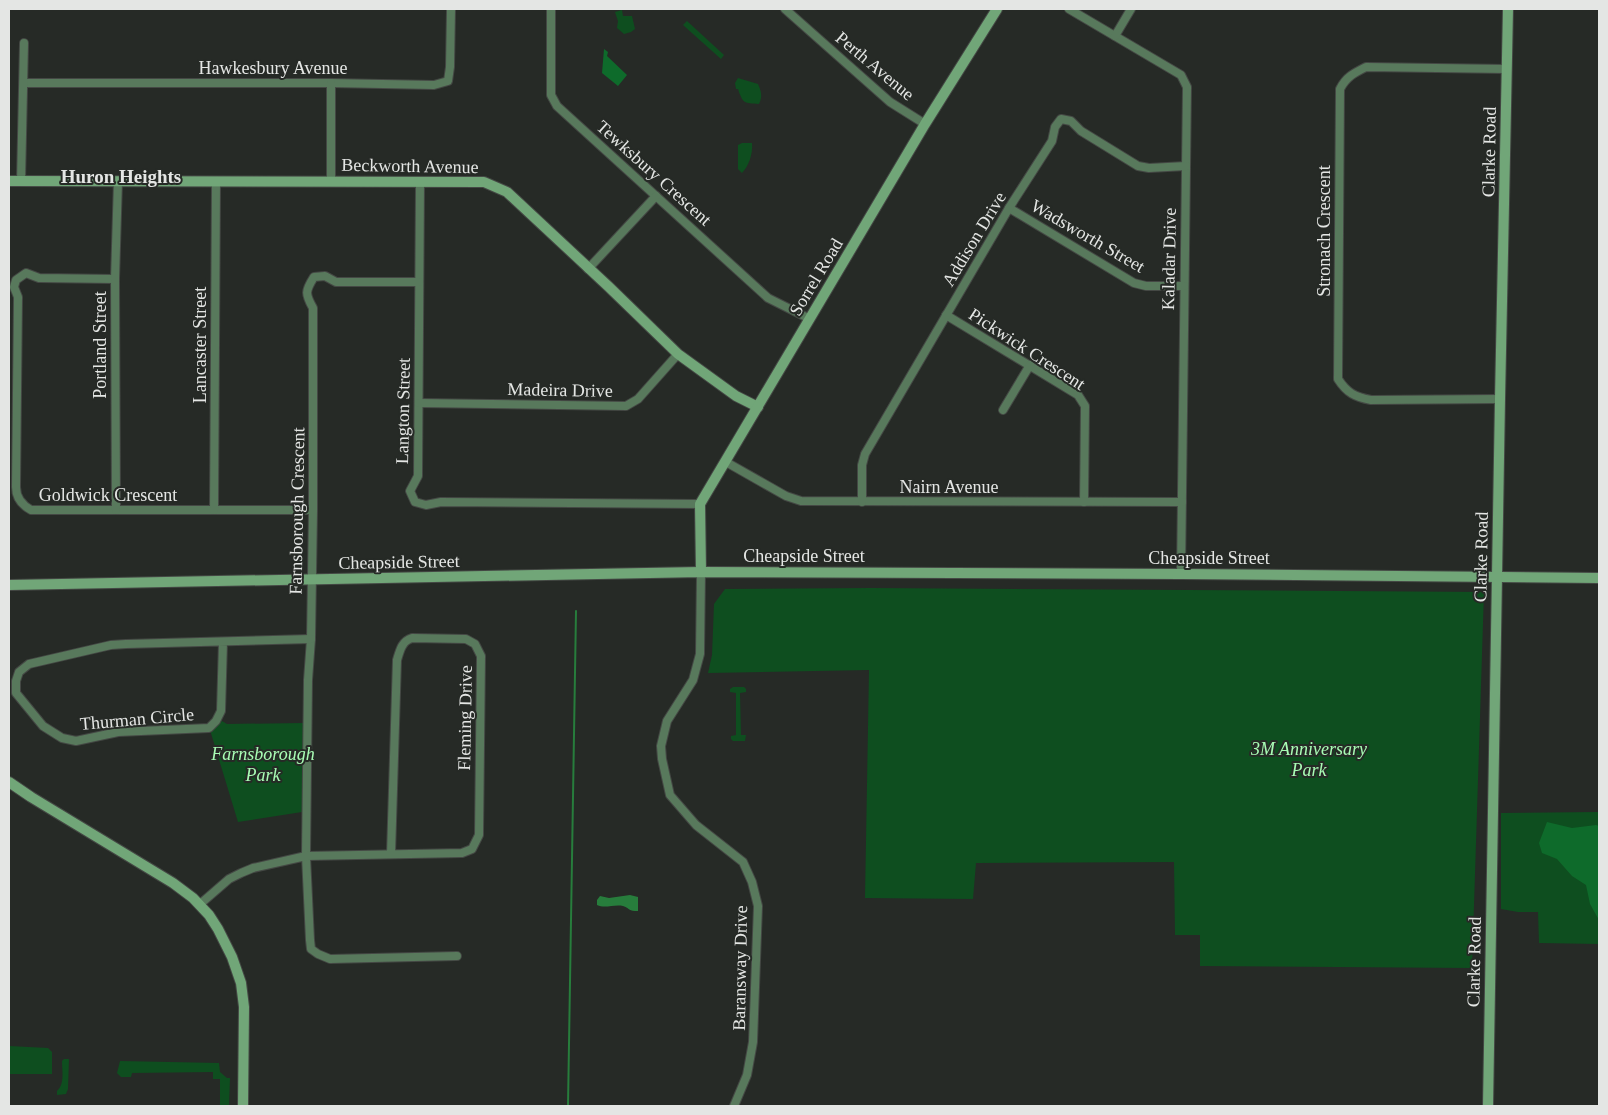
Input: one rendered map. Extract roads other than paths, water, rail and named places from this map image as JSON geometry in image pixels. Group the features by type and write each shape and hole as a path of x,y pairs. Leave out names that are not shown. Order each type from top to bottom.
{"street":[{"name":"Hawkesbury Avenue","path":"24,83 434,85 448,81 451,9"},
{"name":"Tewksbury Crescent","path":"551,9 550,96 557,106 768,298 810,319"},
{"name":"Perth Avenue","path":"785,9 890,102 925,124"},
{"name":"Sorrel Road","path":"700,504 925,124 997,9"},
{"name":"Kaladar Drive","path":"1069,9 1181,75 1187,87 1181,574"},
{"path":"1115,36 1131,9"},
{"name":"Clarke Road","path":"1488,1106 1496,578 1508,9"},
{"path":"21,180 24,43"},
{"name":"Stronach Crescent","path":"1500,399 1371,400 1356,397 1344,389 1338,379 1340,89 1345,80 1354,72 1366,67 1507,69"},
{"path":"331,83 331,182"},
{"name":"Addison Drive","path":"862,502 862,465 866,454 1009,208 1052,141 1055,127 1061,120 1071,121 1081,131 1138,166 1149,168 1186,166"},
{"name":"Beckworth Avenue","path":"9,180 484,182 507,192 678,354 736,396 758,407"},
{"name":"Portland Street","path":"116,510 115,279 118,181"},
{"name":"Lancaster Street","path":"214,510 216,181"},
{"name":"Langton Street","path":"420,182 418,476 410,491 415,502 426,505 442,502 700,504"},
{"path":"588,269 656,196"},
{"name":"Wadsworth Street","path":"1009,208 1134,283 1146,286 1184,286"},
{"name":"Goldwick Crescent","path":"115,279 40,278 26,273 16,280 14,287 18,297 16,494 25,507 31,510 313,510"},
{"name":"Farnsborough Crescent","path":"419,282 336,282 325,276 314,277 307,287 307,297 314,308 313,510 311,639 308,680 306,856 310,940 311,949 330,959 457,956"},
{"name":"Pickwick Crescent","path":"946,315 1078,394 1085,406 1084,502"},
{"name":"Madeira Drive","path":"419,403 626,406 638,399 678,354"},
{"path":"1003,410 1030,366"},
{"name":"Nairn Avenue","path":"726,462 786,496 801,501 1182,502"},
{"path":"700,504 701,572"},
{"name":"Cheapside Street","path":"9,585 701,572 1599,578"},
{"name":"Baransway Drive","path":"701,572 700,654 693,680 667,721 661,746 662,760 670,795 696,825 743,862 752,882 758,906 753,1042 747,1074 734,1106"},
{"name":"Fleming Drive","path":"199,905 229,879 240,873 253,868 306,856 462,853 472,849 479,836 481,656 475,644 466,639 412,638 401,646 397,660 392,854"},
{"name":"Thurman Circle","path":"223,642 221,711 216,721 209,728 125,732 76,741 62,738 43,726 16,693 16,681 19,672 29,664 111,646 223,642 311,639"},
{"path":"9,782 173,882 209,915 232,957 241,983 244,1007 243,1106"}],"waterway":[{"path":"568,1106 576,611"}],"district":[{"name":"Huron Heights","path":"121,176"}],"park label":[{"name":"3M Anniversary Park","path":"1309,760"},
{"name":"Farnsborough Park","path":"263,764"}]}
